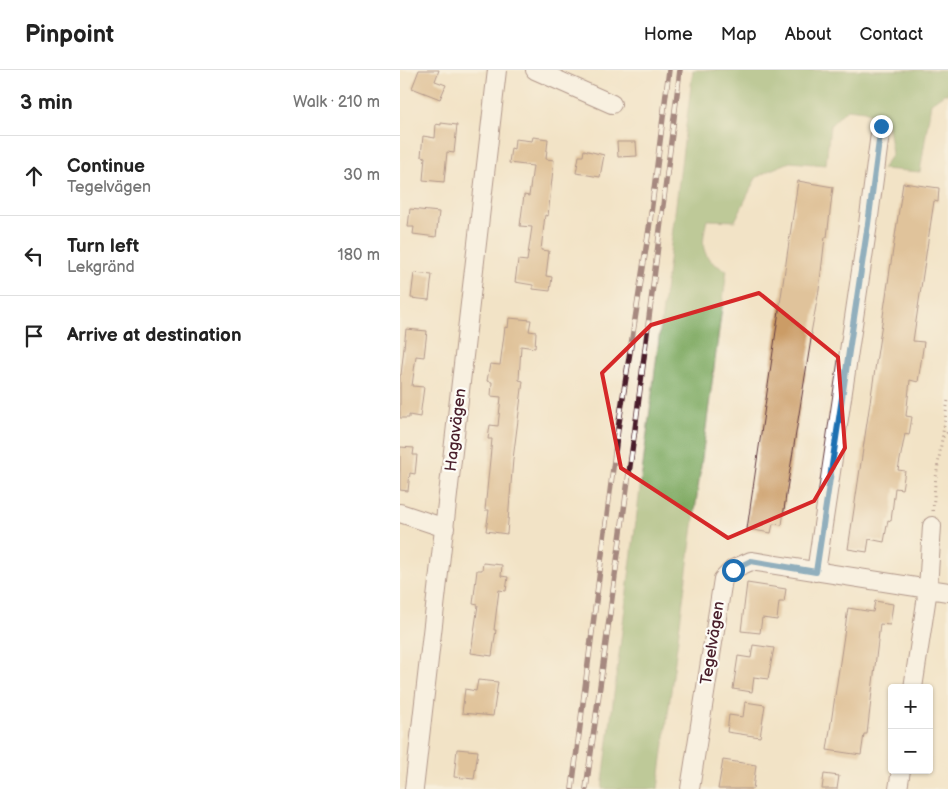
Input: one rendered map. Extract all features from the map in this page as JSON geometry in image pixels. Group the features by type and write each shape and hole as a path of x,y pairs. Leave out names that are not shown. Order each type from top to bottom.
{"street":[{"name":"Hagavägen","path":"414,789 497,70"},
{"path":"535,70 612,104"},
{"path":"816,572 881,126"},
{"path":"400,513 445,528"},
{"path":"914,684 928,589 932,526"},
{"name":"Tegelvägen","path":"690,789 723,579 733,570 751,561 948,592"},
{"path":"898,789 900,774"}],"path":[{"path":"932,526 935,484 948,400"},
{"path":"942,437 948,432"}],"highlighted area":[{"path":"759,293 838,357 845,448 814,501 728,538 621,468 602,373 651,325"}],"green space":[{"path":"693,70 948,70 948,94 944,94 931,103 920,172 882,169 892,154 887,121 864,111 847,109 830,126 826,165 790,162 768,171 756,178 735,221 707,220 704,244 707,256 718,266 727,270 658,789 602,789"}],"building":[{"path":"419,70 439,70 435,81 446,85 440,99 412,88"},
{"path":"441,123 457,125 454,153 447,152 444,182 423,180 425,157 421,156 423,136 435,138 436,124 441,125"},
{"path":"533,137 548,139 546,159 554,160 548,216 545,215 541,250 549,251 546,276 552,277 550,291 533,289 533,285 515,282 518,260 527,261 532,227 520,226 524,195 529,196 533,166 509,163 511,148 514,149 515,139 532,141"},
{"path":"617,142 636,142 637,156 618,157"},
{"path":"584,150 604,155 600,177 576,173 579,156 583,156"},
{"path":"798,181 833,187 827,237 825,237 819,290 782,525 773,524 771,533 747,529"},
{"path":"903,183 939,188 938,202 934,201 913,341 924,342 918,382 910,380 906,416 912,417 909,435 905,434 898,470 905,471 902,489 895,488 891,521 888,520 884,542 869,539 867,552 848,549"},
{"path":"410,209 439,212 436,237 413,234 414,227 408,227"},
{"path":"414,273 432,275 429,300 411,298"},
{"path":"509,318 531,320 529,331 536,332 535,348 521,346 519,380 523,381 513,459 507,534 486,531 489,510 485,510 492,439 488,439 490,425 498,426 501,397 491,396 492,382 487,381 490,364 500,365 505,327 508,328"},
{"path":"406,329 427,331 424,357 416,356 412,386 424,387 420,417 409,415 409,418 400,418 400,375"},
{"path":"400,447 414,448 413,455 417,455 415,474 410,473 408,491 400,490"},
{"path":"483,563 502,565 501,576 508,577 506,591 499,590 492,656 471,653 478,605 473,604 477,570 482,570"},
{"path":"747,583 786,589 784,602 779,602 777,620 762,618 760,633 741,631"},
{"path":"875,601 893,604 890,625 880,624 867,734 864,734 861,755 827,750 848,608 873,612"},
{"path":"753,645 774,648 768,679 754,677 752,692 733,689 738,656 751,658"},
{"path":"478,680 498,682 493,716 462,713 465,689 476,691"},
{"path":"745,702 765,705 760,737 727,732 729,715 743,717"},
{"path":"457,749 478,751 474,779 454,777"},
{"path":"723,760 756,765 753,789 718,789"},
{"path":"824,774 839,776 837,789 822,789"}],"railway":[{"path":"572,789 618,429 649,229 669,70"},
{"path":"586,789 635,429 680,70"}],"route":[{"path":"733,570 751,561 816,572 881,126"}]}
